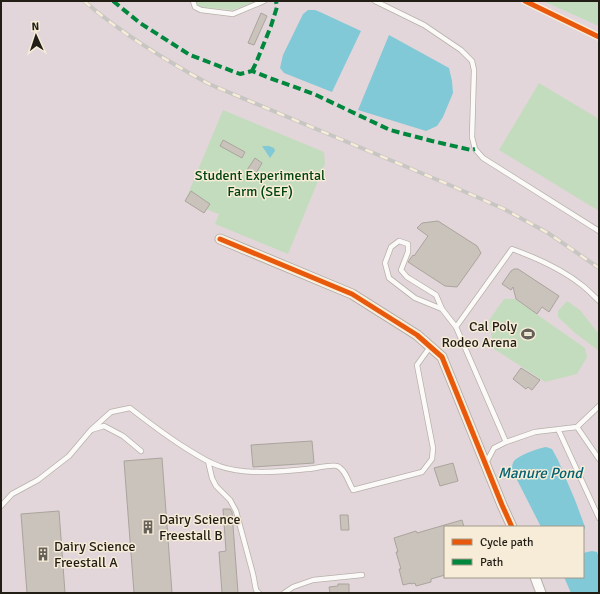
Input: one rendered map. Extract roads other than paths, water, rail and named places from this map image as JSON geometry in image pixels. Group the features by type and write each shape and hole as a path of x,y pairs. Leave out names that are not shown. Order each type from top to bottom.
{"street":[{"path":"220,239 352,294 417,335 442,357 512,526"},
{"path":"535,578 541,593"}],"lane":[{"path":"193,1 195,7 201,10 233,14 264,1"},
{"path":"375,1 424,25 461,50 472,60 474,70 472,137 475,149 483,158 599,231"},
{"path":"442,308 415,298 389,278 385,263 392,247 400,241 408,244 408,252 401,270 407,277 436,295 442,308 456,326 506,442"},
{"path":"456,326 512,249 536,258 560,271 582,286 599,301"},
{"path":"1,506 12,494 38,480 69,456 91,430 111,412 130,408 160,431 197,456 219,467 259,472 308,469 333,465 337,466 343,471 352,489 422,472 432,459 433,448 417,365 430,347"},
{"path":"486,465 494,448 506,442 535,432 577,427 599,407"},
{"path":"91,430 104,426 123,436 141,451"},
{"path":"577,427 599,459"},
{"path":"558,429 599,518"},
{"path":"208,461 212,478 216,486 230,500 236,511 256,590 259,593"},
{"path":"284,593 293,587 313,580 362,575"}],"water":[{"path":"308,10 315,10 361,31 332,92 284,73 280,68 283,55 303,14"},
{"path":"389,35 449,68 453,93 443,117 437,126 426,131 358,110"},
{"path":"262,146 274,148 275,151 270,158"},
{"name":"Manure Pond","path":"546,447 552,449 575,500 585,527 584,530 584,526 540,526 512,470 515,460 522,455"},
{"path":"592,551 597,552 599,558 599,593 571,593 564,578 584,578 584,553"}],"railway":[{"path":"84,1 113,25 144,46 209,84 504,209 548,233 599,268"}],"place":[{"name":"Cal Poly Rodeo Arena","path":"528,334"},
{"name":"Dairy Science Freestall B","path":"148,527"},
{"name":"Dairy Science Freestall A","path":"43,554"}],"park label":[{"name":"Student Experimental Farm (SEF)","path":"260,184"}]}
